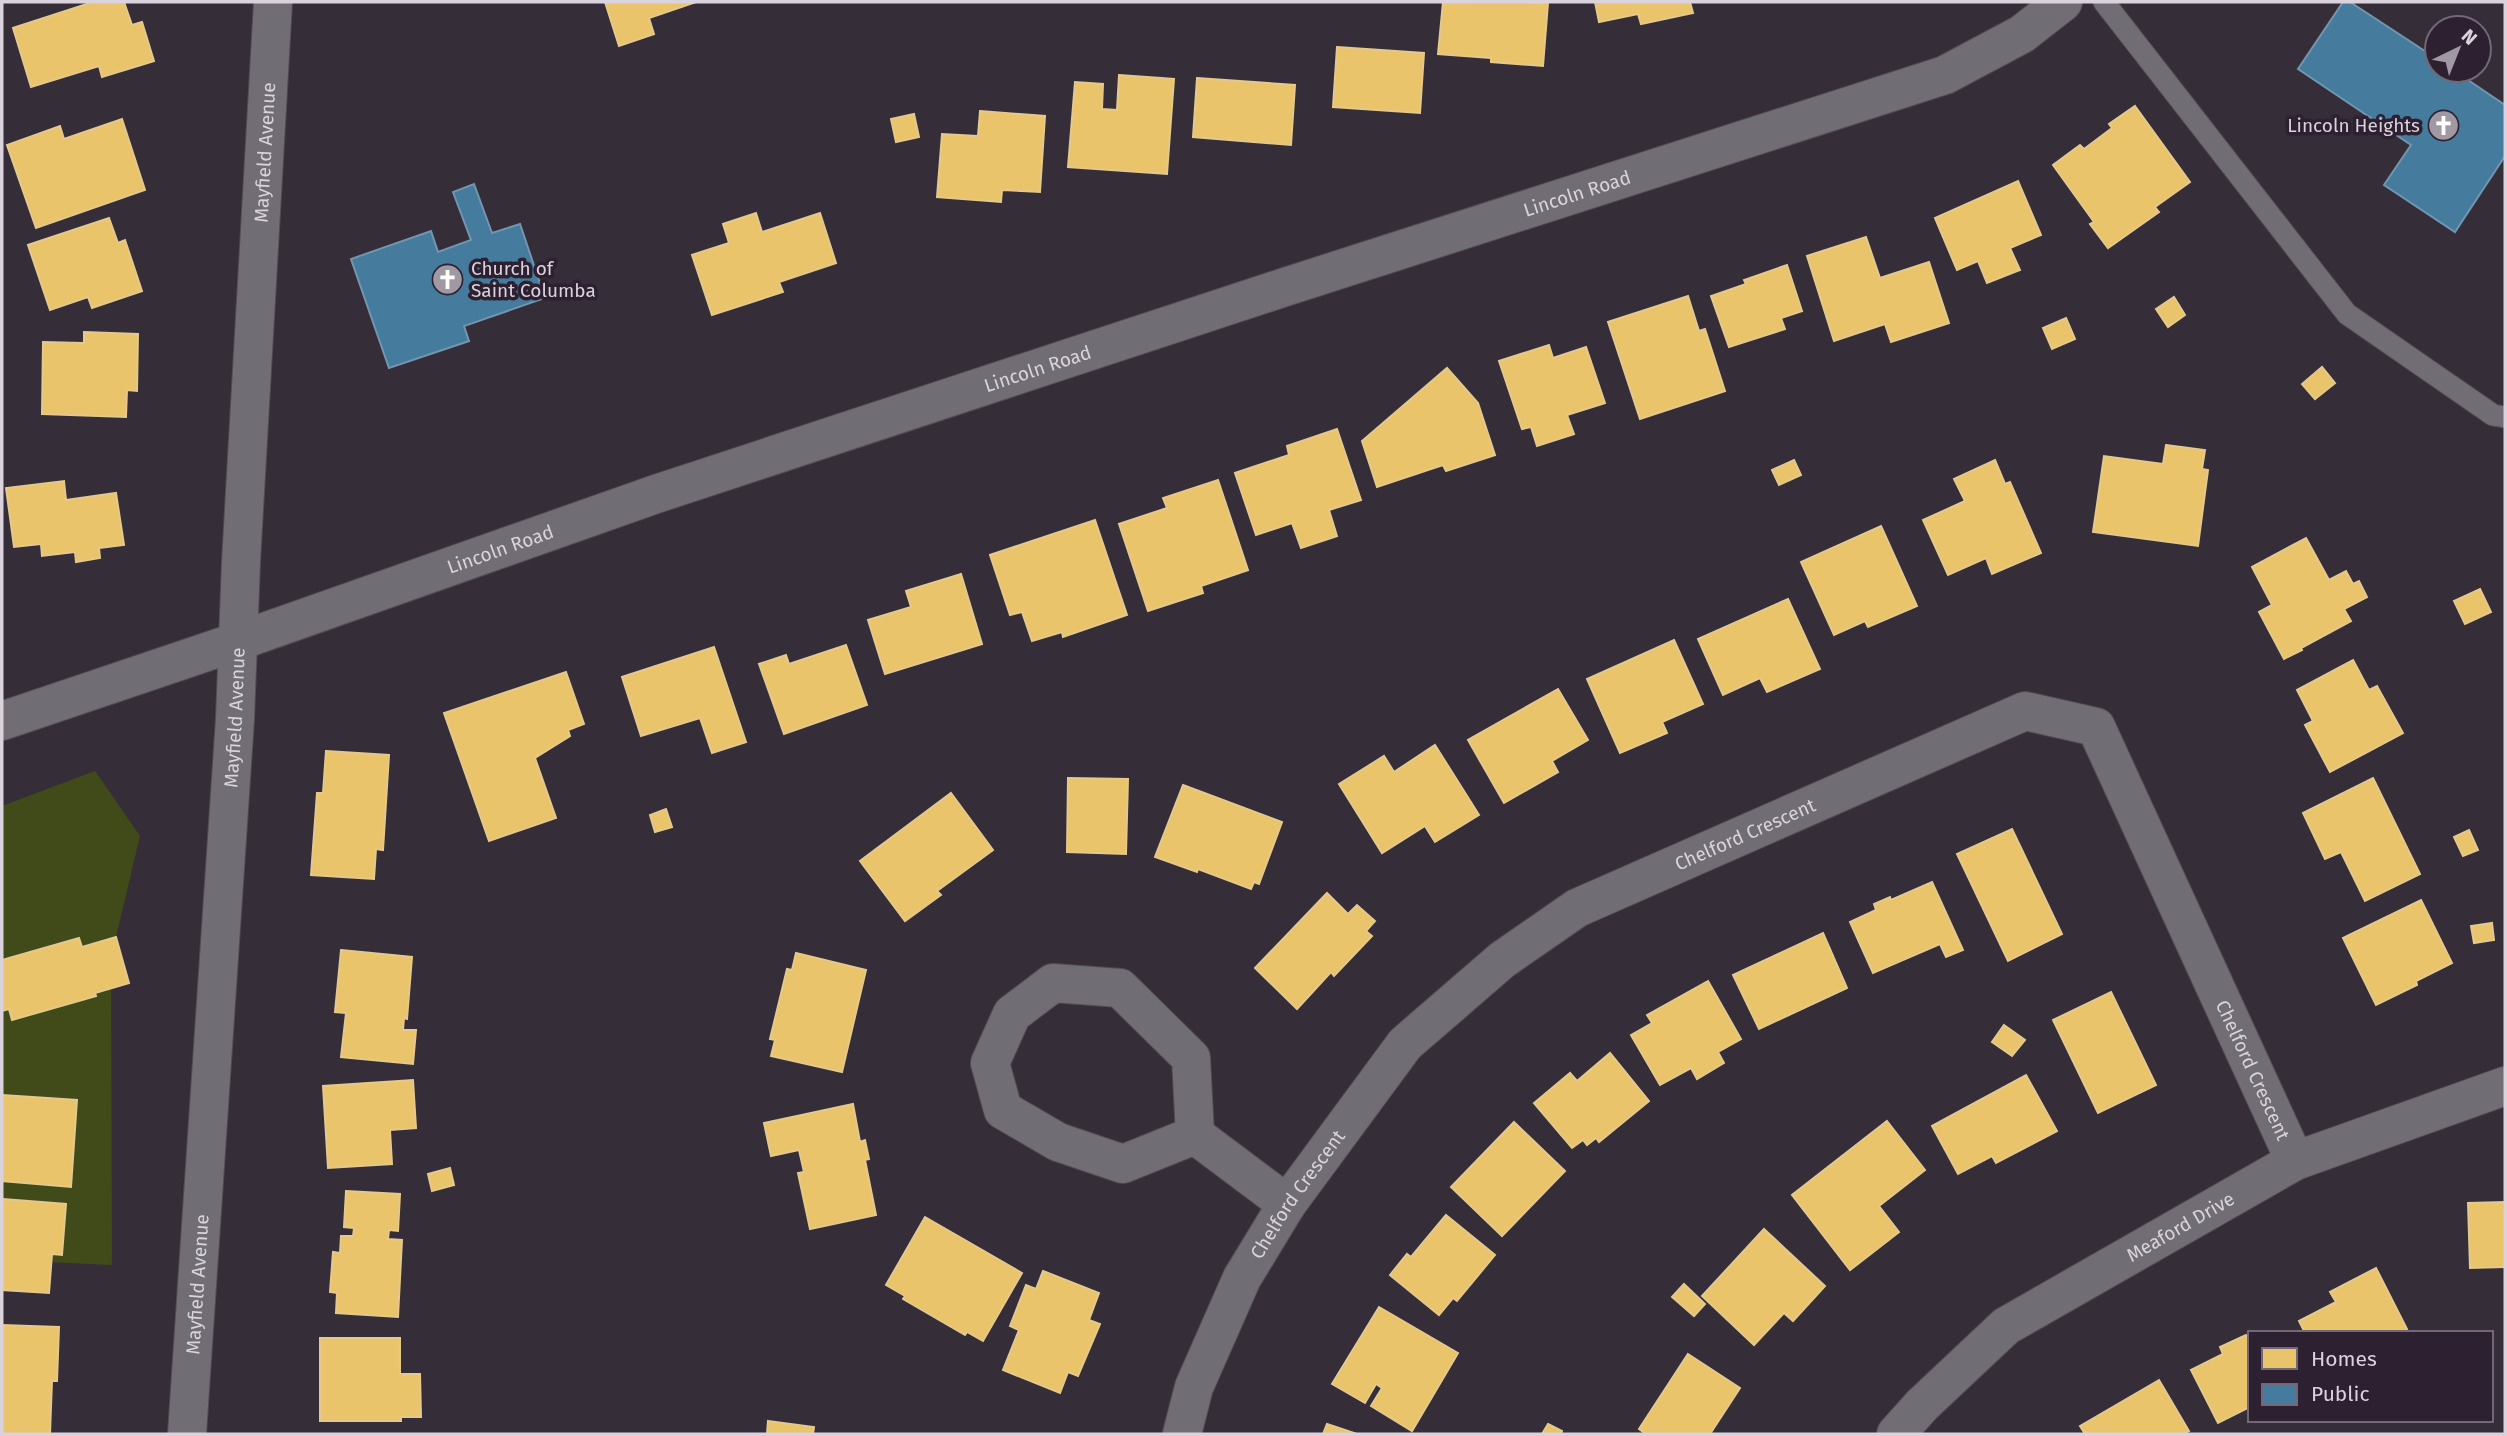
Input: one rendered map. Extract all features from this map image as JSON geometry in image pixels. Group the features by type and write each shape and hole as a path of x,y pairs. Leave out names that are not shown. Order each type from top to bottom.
{"street":[{"name":"Mayfield Avenue","path":"187,1434 239,641 273,2"},
{"name":"Lincoln Road","path":"2,722 656,494 1285,287 1945,75 2022,34 2063,2"},
{"name":"Chelford Crescent","path":"1182,1434 1194,1388 1242,1278 1287,1204 1405,1044 1502,960 1577,908 2025,711 2096,727 2295,1161"},
{"path":"1053,983 1120,988 1191,1058 1195,1135 1123,1164 1058,1142 1003,1110 990,1063 1012,1014 1053,983"},
{"name":"Meaford Drive","path":"1896,1434 1922,1405 2006,1326 2295,1161 2505,1086"},
{"path":"1195,1135 1287,1204"}],"lane":[{"path":"2104,2 2347,314 2493,415 2505,417"}],"green space":[{"path":"95,771 140,836 111,958 112,1265 2,1260 2,806"}],"building: Homes":[{"path":"93,2 124,2 132,25 142,22 154,61 102,77 99,66 31,87 13,28"},
{"path":"605,2 696,2 649,18 654,34 619,46"},
{"path":"1443,2 1548,3 1543,66 1438,54"},
{"path":"1595,2 1690,2 1693,13 1641,24 1638,14 1599,22"},
{"path":"1337,47 1424,53 1420,113 1333,107"},
{"path":"1119,75 1174,79 1167,174 1068,167 1075,82 1103,84 1102,109 1117,110"},
{"path":"1197,78 1295,85 1291,145 1193,137"},
{"path":"2135,106 2190,182 2155,207 2159,212 2108,248 2090,224 2094,222 2053,165 2080,145 2084,149 2112,128 2109,124"},
{"path":"980,111 1045,116 1040,192 1002,190 1001,202 937,197 942,134 978,136"},
{"path":"914,114 919,137 896,142 891,119"},
{"path":"122,119 145,190 36,228 7,145 60,126 64,139"},
{"path":"2018,181 2041,235 2010,248 2020,270 1987,283 1978,261 1957,270 1935,218"},
{"path":"756,213 762,232 820,213 836,263 779,282 783,292 712,315 692,255 729,243 723,224"},
{"path":"109,218 118,243 125,240 142,291 92,308 88,297 50,310 28,245"},
{"path":"1866,237 1880,278 1929,262 1949,323 1891,342 1885,324 1834,341 1807,256"},
{"path":"1787,265 1802,311 1781,318 1785,329 1729,347 1711,296 1746,284 1744,280"},
{"path":"1688,296 1699,331 1705,329 1725,391 1640,419 1608,322"},
{"path":"2174,297 2185,315 2168,327 2156,309"},
{"path":"2066,318 2075,339 2052,349 2043,328"},
{"path":"84,332 138,334 137,391 127,390 126,417 42,414 43,342 84,343"},
{"path":"1549,345 1553,358 1586,347 1605,403 1567,415 1574,434 1537,446 1531,427 1522,429 1499,361"},
{"path":"2322,367 2335,383 2315,399 2302,384"},
{"path":"1447,368 1478,403 1495,455 1446,471 1443,465 1377,487 1362,441"},
{"path":"1337,429 1361,500 1329,510 1337,536 1301,548 1292,523 1256,535 1235,473 1289,455 1287,446"},
{"path":"2166,445 2205,450 2202,469 2208,470 2198,546 2093,532 2104,456 2163,464"},
{"path":"1794,460 1801,475 1779,485 1772,470"},
{"path":"1995,460 2005,484 2010,482 2041,553 1992,574 1986,558 1948,575 1923,520 1965,501 1954,479"},
{"path":"1218,480 1248,570 1201,586 1203,593 1148,611 1119,524 1167,508 1163,498"},
{"path":"64,481 66,500 116,493 124,545 99,548 100,558 76,562 75,552 42,556 41,544 14,547 6,488"},
{"path":"1095,520 1127,615 1063,637 1062,632 1032,641 1022,612 1010,615 990,555"},
{"path":"1881,526 1917,606 1868,627 1865,621 1834,635 1801,562"},
{"path":"2306,538 2329,580 2346,571 2353,584 2359,581 2367,597 2344,609 2351,621 2284,659 2259,612 2272,605 2252,567"},
{"path":"961,574 982,644 885,674 868,620 911,607 906,591"},
{"path":"2480,589 2491,612 2465,624 2454,601"},
{"path":"1788,599 1820,669 1767,692 1760,678 1723,695 1698,639"},
{"path":"1674,640 1703,704 1662,722 1667,733 1620,753 1587,679"},
{"path":"846,645 867,705 784,734 759,664 786,655 789,664"},
{"path":"714,647 746,742 712,753 700,718 641,736 622,677"},
{"path":"2353,660 2369,690 2377,686 2403,733 2330,772 2305,725 2313,721 2297,690"},
{"path":"566,672 584,724 568,730 570,736 535,758 556,818 489,841 444,713"},
{"path":"1558,689 1588,740 1552,761 1558,772 1504,803 1468,740"},
{"path":"1435,745 1479,815 1435,842 1425,826 1382,853 1339,784 1384,756 1394,772"},
{"path":"326,751 389,755 383,850 376,849 374,879 311,875 317,793 323,793"},
{"path":"1068,778 1128,779 1126,854 1067,852"},
{"path":"2373,778 2420,874 2365,901 2341,852 2325,859 2303,813"},
{"path":"1183,785 1282,822 1259,884 1254,882 1251,889 1198,869 1197,872 1155,857"},
{"path":"951,793 993,850 937,891 941,895 905,921 860,861"},
{"path":"666,809 672,827 655,832 650,815"},
{"path":"2012,829 2062,934 2008,961 1957,854"},
{"path":"2469,830 2478,850 2463,856 2454,837"},
{"path":"1932,882 1963,950 1946,957 1940,944 1873,973 1850,922 1876,910 1874,904 1890,897 1891,900"},
{"path":"1327,893 1348,914 1357,905 1375,921 1366,931 1372,936 1334,976 1331,972 1297,1009 1255,968"},
{"path":"2421,900 2452,963 2416,981 2417,985 2376,1005 2343,938"},
{"path":"2492,923 2494,940 2474,943 2471,926"},
{"path":"1823,933 1847,988 1759,1029 1733,975"},
{"path":"116,937 129,983 95,993 96,996 12,1020 9,1009 2,1011 2,960 79,938 82,947"},
{"path":"341,950 412,957 407,1019 404,1018 403,1030 416,1030 413,1064 341,1057 346,1013 335,1012"},
{"path":"796,953 866,970 842,1072 771,1056 775,1040 770,1039 787,969 792,970"},
{"path":"1708,981 1741,1039 1718,1052 1724,1063 1697,1079 1691,1068 1660,1085 1631,1035 1652,1023 1647,1015"},
{"path":"2111,992 2156,1085 2098,1113 2053,1020"},
{"path":"2004,1025 2025,1040 2012,1056 1992,1042"},
{"path":"1610,1053 1649,1101 1599,1142 1596,1138 1587,1145 1583,1140 1572,1148 1534,1103 1570,1073 1577,1081"},
{"path":"2026,1075 2057,1131 1996,1163 1992,1156 1958,1174 1932,1126"},
{"path":"413,1080 416,1128 390,1130 392,1164 328,1168 323,1086"},
{"path":"2,1095 77,1100 71,1187 2,1181"},
{"path":"853,1104 860,1142 865,1140 869,1159 865,1160 876,1215 810,1229 798,1173 804,1172 799,1150 771,1156 764,1123"},
{"path":"1887,1121 1925,1170 1879,1206 1899,1232 1850,1270 1792,1195"},
{"path":"1514,1122 1565,1171 1502,1236 1451,1187"},
{"path":"450,1168 454,1185 432,1191 428,1174"},
{"path":"346,1191 400,1194 398,1231 389,1230 388,1239 402,1240 398,1317 336,1313 337,1293 330,1292 333,1252 340,1253 341,1236 353,1236 354,1228 344,1227"},
{"path":"3,1199 66,1204 62,1255 52,1254 49,1293 2,1290"},
{"path":"2505,1202 2505,1267 2470,1268 2468,1203"},
{"path":"1446,1215 1495,1255 1457,1301 1453,1298 1439,1315 1390,1275 1407,1254 1411,1257"},
{"path":"925,1217 1022,1273 983,1341 967,1332 965,1335 903,1299 905,1296 886,1285"},
{"path":"1764,1229 1825,1286 1793,1321 1784,1313 1754,1345 1702,1296"},
{"path":"2376,1268 2407,1329 2304,1331 2299,1321 2336,1302 2330,1292"},
{"path":"1043,1271 1099,1293 1089,1320 1100,1324 1078,1376 1068,1372 1060,1393 1003,1370 1019,1330 1010,1326 1026,1285 1036,1289"},
{"path":"1684,1284 1705,1304 1694,1316 1672,1297"},
{"path":"1379,1307 1458,1353 1412,1431 1371,1406 1382,1388 1376,1384 1365,1403 1332,1384"},
{"path":"2,1325 59,1327 57,1381 52,1381 50,1434 2,1434"},
{"path":"2246,1335 2248,1338 2248,1408 2218,1423 2191,1370 2223,1354 2220,1347"},
{"path":"320,1338 400,1338 400,1374 420,1374 421,1417 401,1417 401,1421 320,1421"},
{"path":"1688,1354 1740,1388 1710,1434 1646,1434 1639,1429"},
{"path":"2159,1380 2189,1431 2183,1434 2085,1434 2080,1426"},
{"path":"768,1421 814,1427 813,1434 767,1434"},
{"path":"1327,1424 1357,1434 1323,1434"},
{"path":"1548,1424 1562,1431 1561,1434 1542,1434"}],"building: Public":[{"name":"Lincoln Heights","path":"2343,2 2350,2 2423,50 2423,84 2474,84 2505,105 2505,156 2455,232 2384,185 2411,145 2298,69"},
{"name":"Church of Saint Columba","path":"474,184 492,233 520,224 545,298 464,326 469,341 389,368 351,259 431,231 438,252 471,240 453,192"}],"place":[{"name":"Lincoln Heights","path":"2443,125"},
{"name":"Church of Saint Columba","path":"448,279"}]}
